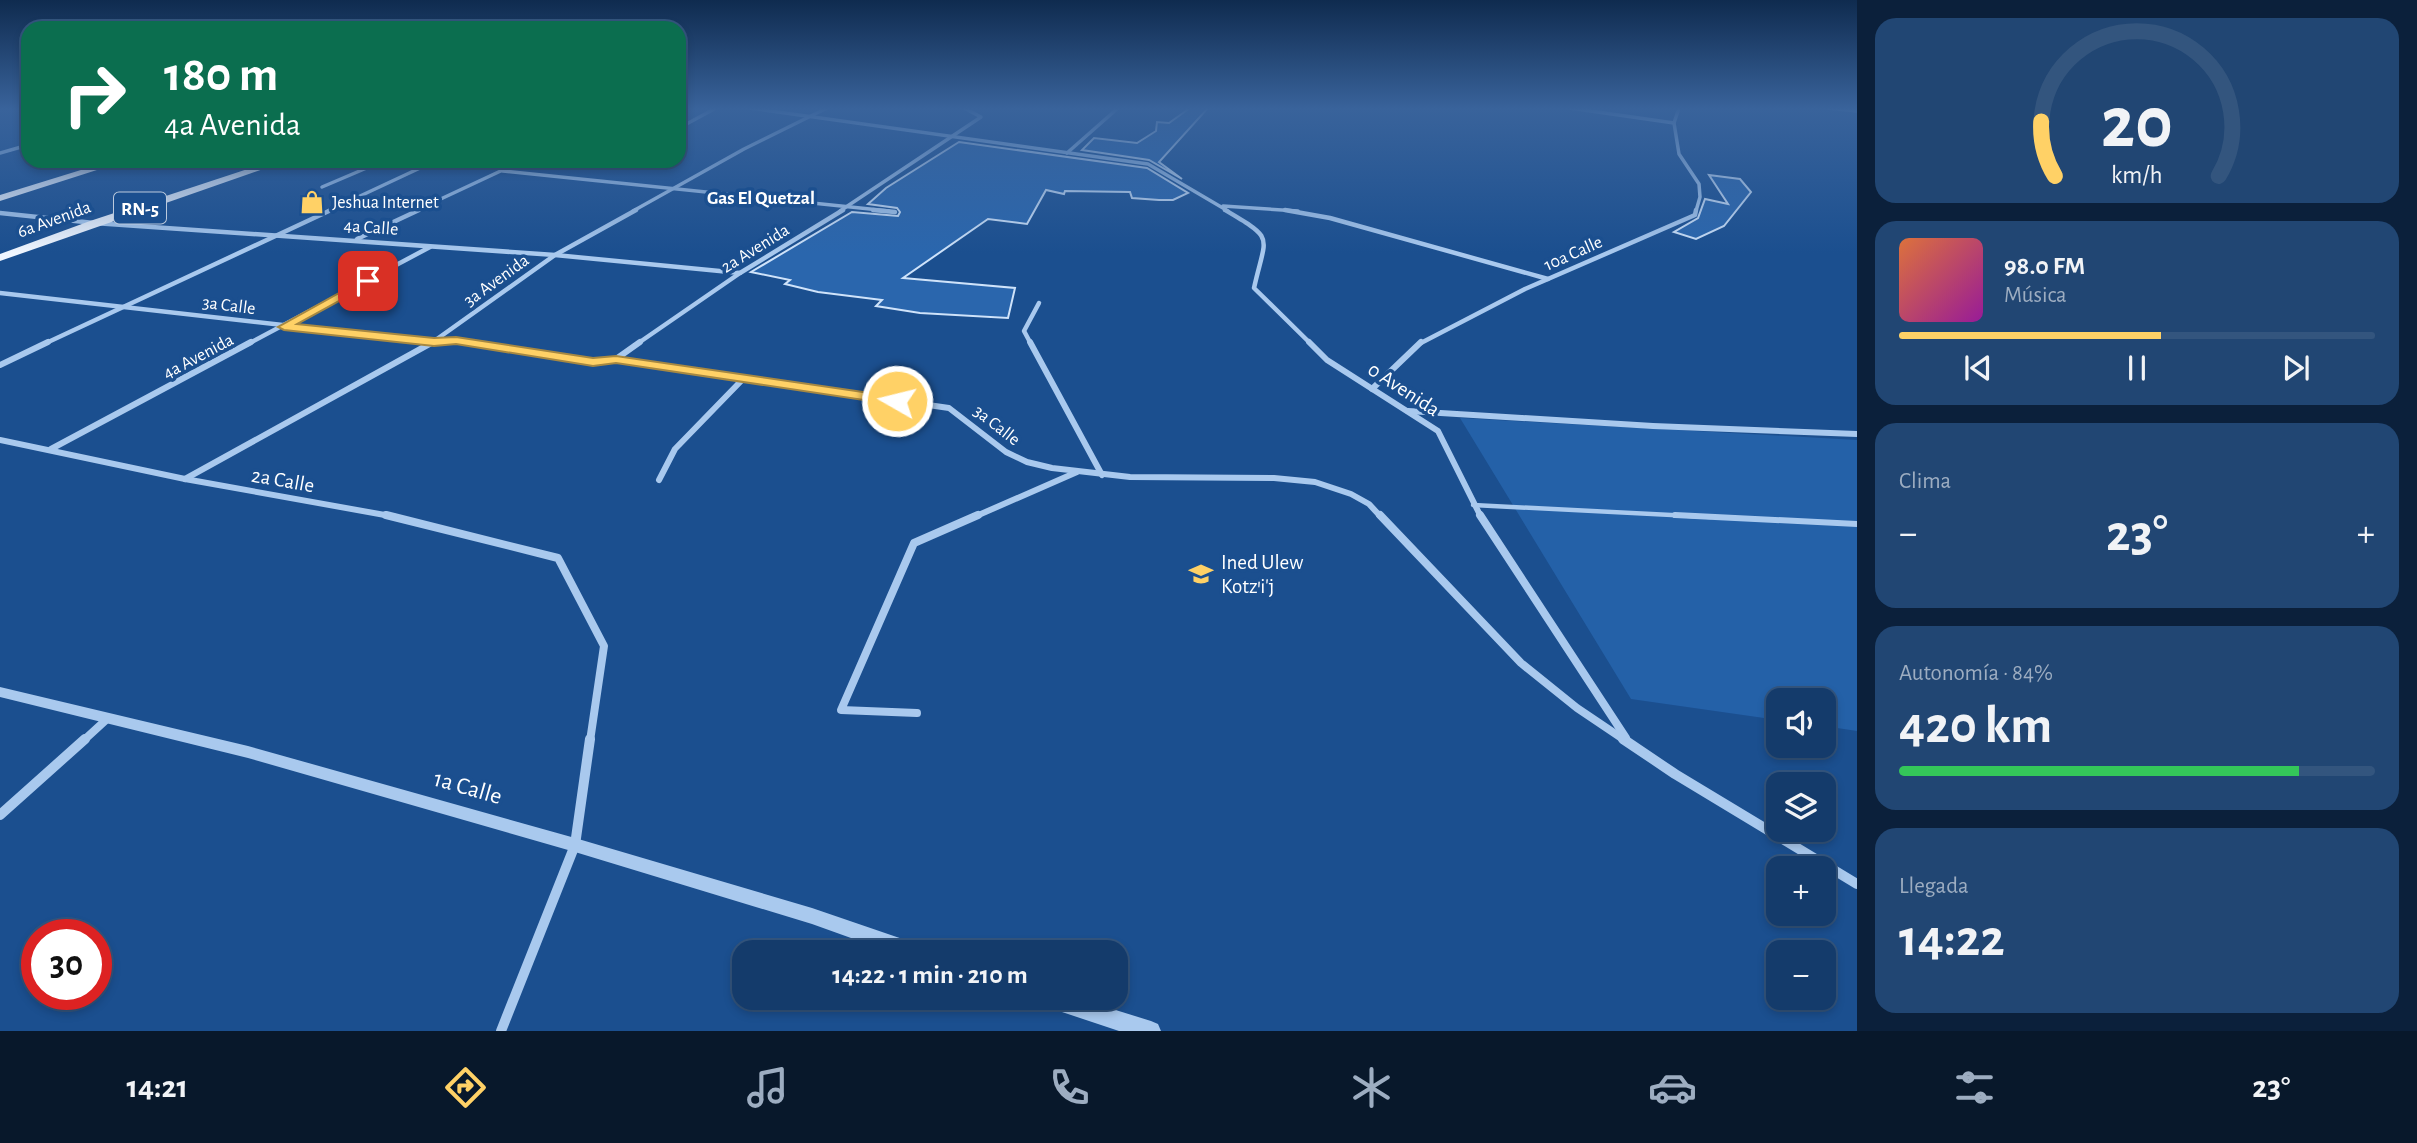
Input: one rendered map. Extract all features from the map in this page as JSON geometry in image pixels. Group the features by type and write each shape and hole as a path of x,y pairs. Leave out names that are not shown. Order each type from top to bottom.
{"main road":[{"name":"RN-5","path":"0,198 97,168"},
{"name":"6a Avenida","path":"0,258 94,223 260,168"}],"street":[{"name":"3a Avenida","path":"185,479 434,342 555,255 735,156"},
{"name":"2a Avenida","path":"616,359 740,273 925,156"},
{"name":"0 Avenida","path":"1093,156 1148,163 1221,205 1264,234 1265,246 1254,288 1326,360 1438,431 1473,505 1629,742"},
{"name":"10a Calle","path":"1372,389 1424,340 1549,279 1695,215 1700,197 1699,184 1680,156"},
{"path":"322,187 369,168"},
{"path":"0,365 419,168"},
{"path":"357,240 509,168"},
{"path":"503,171 895,212"},
{"path":"1221,205 1273,208 1330,218 1549,279"},
{"name":"4a Calle","path":"0,213 94,223 555,255 740,273"},
{"name":"4a Avenida","path":"51,450 432,246"},
{"name":"3a Calle","path":"0,293 284,327 434,342 456,341 593,362 616,359 742,380 949,408 964,416 1010,456 1028,463 1102,475 1264,478 1341,489 1368,504 1521,663 1577,708 1629,742"},
{"path":"1039,303 1024,331 1102,475"},
{"path":"659,480 675,449 742,380"},
{"path":"1408,411 1857,434"},
{"name":"2a Calle","path":"0,440 185,479 397,517 558,558 604,646 575,845"},
{"path":"917,713 841,710 914,543 1078,471"},
{"name":"1a Calle","path":"0,692 248,752 575,845 812,916 881,940"},
{"path":"0,815 107,719"},
{"path":"1629,742 1675,774 1857,884"},
{"path":"501,1031 575,845"},
{"path":"1080,1010 1126,1027 1151,1031"}],"lane":[{"path":"1473,505 1857,524"}],"shaded area":[{"path":"1460,418 1857,440 1857,731 1836,728 1836,688 1766,688 1766,718 1631,699"}],"building":[{"path":"937,156 1061,156 1147,168 1188,193 1173,200 1159,200 1132,198 1130,192 1065,191 1064,194 1046,190 1027,224 988,219 903,278 1015,288 1008,318 920,313 876,306 882,300 818,292 785,284 790,280 751,272 852,212 898,216 900,212 897,208 868,204 886,188"},
{"path":"1123,156 1164,156 1159,162 1182,179 1149,160"},
{"path":"1709,175 1740,179 1751,192 1724,226 1696,239 1674,232 1698,218 1705,199 1728,204"}],"place":[{"name":"Jeshua Internet","path":"312,202"},
{"name":"Ined Ulew Kotz'i'j","path":"1201,574"}],"district":[{"name":"Gas El Quetzal","path":"761,197"}],"route":[{"path":"368,281 284,327 434,342 456,341 593,362 616,359 742,380 897,401"}]}
